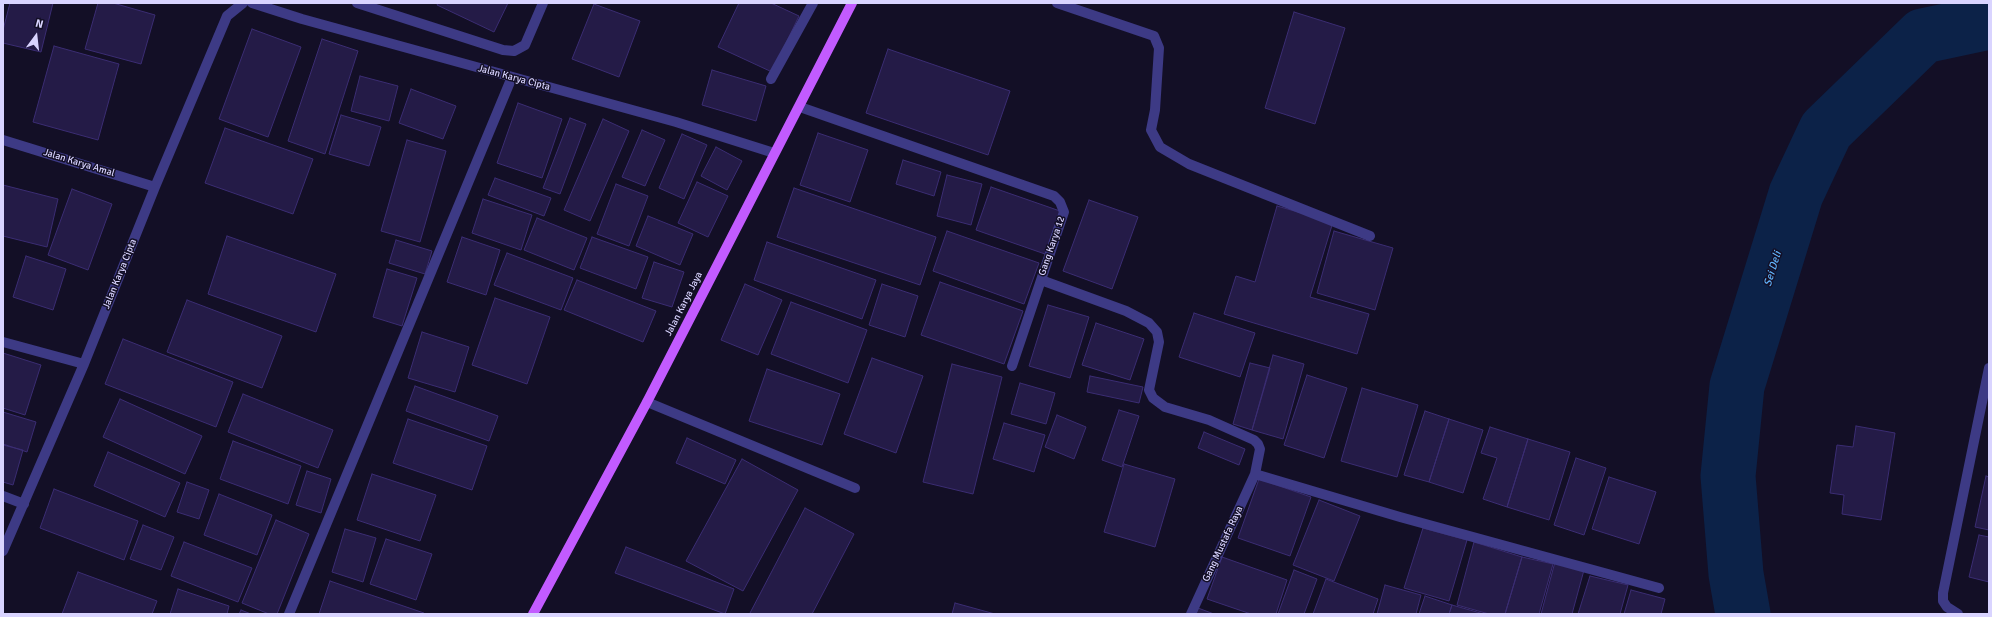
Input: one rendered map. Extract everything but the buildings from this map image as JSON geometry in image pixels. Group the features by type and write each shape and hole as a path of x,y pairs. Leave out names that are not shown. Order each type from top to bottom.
{"main road":[{"name":"Jalan Karya Jaya","path":"533,614 647,402 774,153 800,107 852,3"}],"street":[{"name":"Jalan Karya Cipta","path":"3,551 84,364 155,186 227,16 243,3"},
{"name":"Jalan Karya Cipta","path":"252,3 302,19 676,122 774,153"},
{"path":"357,3 503,50 514,51 525,45 543,3"},
{"path":"771,79 813,3"},
{"path":"1056,3 1154,36 1159,48 1155,110 1151,130 1160,147 1189,164 1370,236"},
{"path":"289,614 512,77"},
{"name":"Gang Karya 12","path":"800,107 1054,196 1060,202 1064,212 1041,280 1126,311 1149,323 1157,332 1160,342 1149,390 1153,398 1165,407 1209,420 1254,440 1258,444"},
{"name":"Jalan Karya Amal","path":"3,140 155,186"},
{"path":"1012,366 1041,280"},
{"path":"3,342 84,364"},
{"path":"1958,614 1946,606 1943,601 1943,593 1989,368"},
{"path":"647,402 855,488"},
{"name":"Gang Mustafa Raya","path":"1191,614 1255,474 1260,450 1258,444"},
{"path":"1255,474 1400,517 1659,588"},
{"path":"3,496 24,504"}],"waterway":[{"name":"Sei Deli","path":"1743,614 1736,574 1728,476 1737,386 1796,194 1826,130 1923,36 1989,22"}]}
